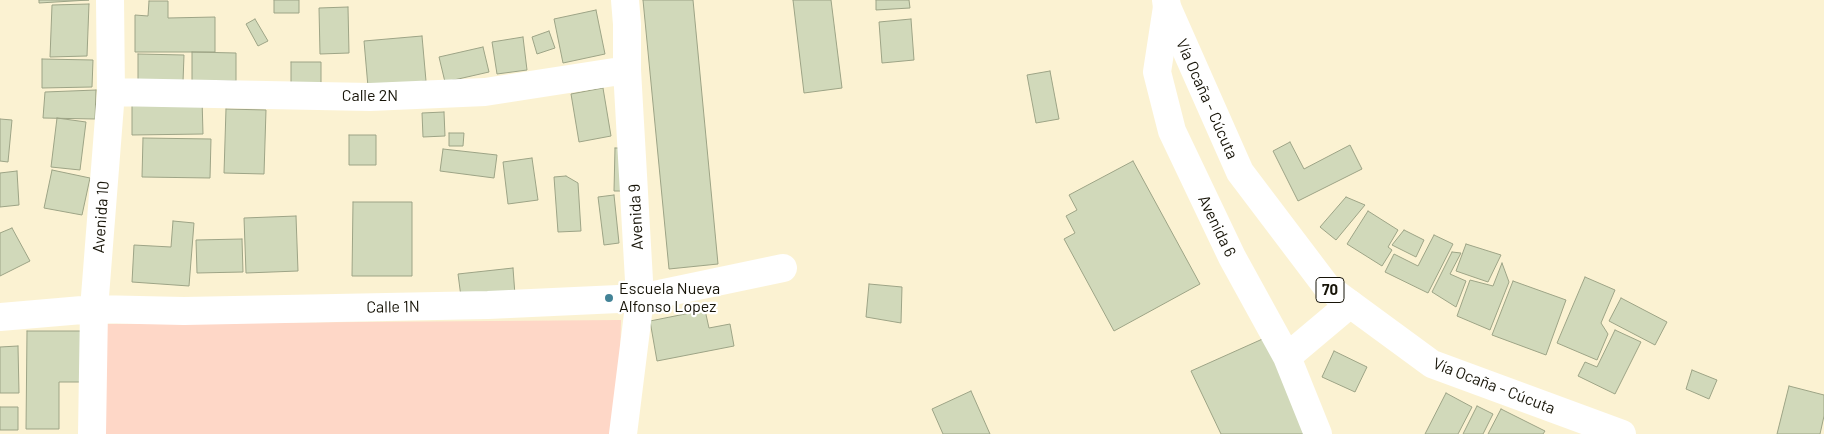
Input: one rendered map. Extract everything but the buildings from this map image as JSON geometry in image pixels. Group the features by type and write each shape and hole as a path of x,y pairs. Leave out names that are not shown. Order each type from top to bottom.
{"street":[{"name":"Avenida 10","path":"92,434 94,309 111,92 110,0"},
{"name":"Avenida 9","path":"623,434 640,298 627,70 625,0"},
{"name":"Vía Ocaña - Cúcuta","path":"1167,4 1240,172 1327,287 1432,364 1622,434"},
{"name":"Avenida 6","path":"1167,4 1157,72 1172,131 1232,257 1287,358 1318,434"},
{"name":"Calle 2N","path":"111,92 370,97 475,93 627,70"},
{"name":"Calle 1N","path":"0,318 94,309 184,311 488,305 640,298 783,268"},
{"path":"1287,358 1350,304"}],"shaded area":[{"path":"621,320 618,434 105,434 107,324"}],"place":[{"name":"Escuela Nueva Alfonso Lopez","path":"609,298"}]}
